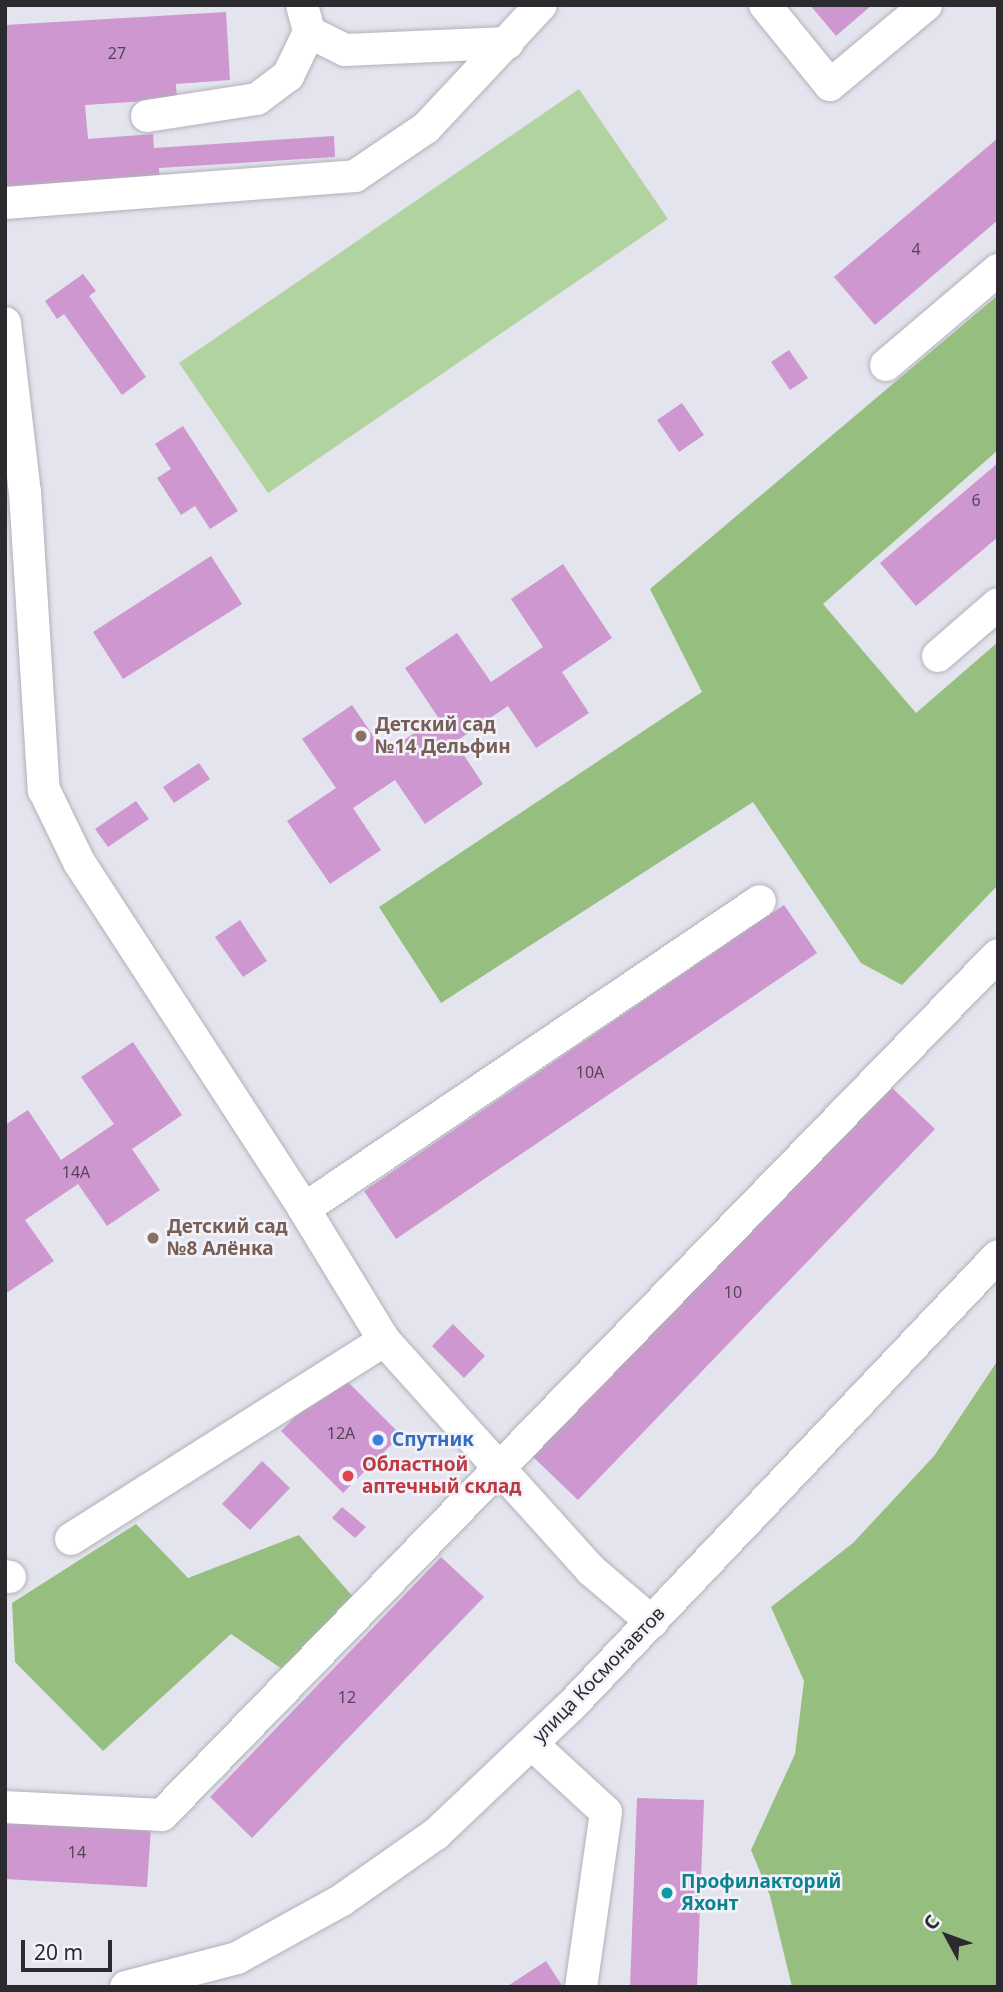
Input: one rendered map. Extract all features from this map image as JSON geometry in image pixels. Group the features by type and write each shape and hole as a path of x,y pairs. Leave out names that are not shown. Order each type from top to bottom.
{"street":[{"path":"5,204 355,176 426,128 541,5"},
{"path":"768,6 830,85 926,5"},
{"path":"147,116 257,99 288,76 305,19 345,50 508,43"},
{"path":"886,365 998,270"},
{"path":"5,323 15,493 44,790 79,862 304,1209 384,1340 591,1570 652,1622"},
{"path":"938,656 998,604"},
{"path":"304,1209 760,901"},
{"path":"5,1807 162,1815 502,1471 998,955"},
{"name":"улица Космонавтов","path":"126,1987 237,1958 342,1900 436,1834 532,1744 652,1622 998,1256"},
{"path":"71,1539 384,1340"},
{"path":"532,1744 606,1812 581,1987"}],"green space":[{"path":"579,89 668,219 268,493 179,363"},
{"path":"998,295 998,450 823,604 916,713 998,642 998,885 902,985 861,963 753,802 441,1003 379,907 702,692 650,589"},
{"path":"998,1360 998,1987 792,1987 770,1896 751,1850 795,1754 804,1681 771,1607 853,1543 934,1456"},
{"path":"136,1524 188,1578 299,1535 355,1599 282,1669 231,1634 103,1751 15,1662 12,1603"}],"building":[{"path":"810,5 872,5 836,36"},
{"path":"226,12 230,80 176,84 177,99 85,105 88,139 153,134 154,148 334,136 335,157 159,168 160,189 5,192 5,25"},
{"path":"998,138 998,220 875,325 834,277"},
{"path":"83,274 96,291 89,296 146,377 122,395 64,314 57,319 45,301"},
{"path":"789,350 808,378 790,390 771,362"},
{"path":"682,403 704,435 679,452 657,420"},
{"path":"183,426 238,511 210,529 195,506 181,515 157,478 171,469 155,444"},
{"path":"998,463 998,537 916,606 880,563"},
{"path":"211,556 242,604 123,679 93,632"},
{"path":"563,564 612,638 562,672 589,713 536,748 508,706 455,742 483,784 425,824 395,780 353,808 381,850 330,884 287,821 336,788 302,739 352,705 385,753 438,717 405,668 457,633 491,682 543,647 511,599"},
{"path":"199,763 210,779 174,803 163,787"},
{"path":"136,801 149,819 108,847 95,829"},
{"path":"784,905 817,953 396,1239 364,1191"},
{"path":"240,920 267,961 243,977 215,937"},
{"path":"133,1042 182,1115 132,1149 160,1190 107,1226 78,1184 25,1220 54,1261 5,1294 5,1125 28,1110 61,1160 114,1124 81,1077"},
{"path":"887,1083 935,1129 578,1500 531,1455"},
{"path":"453,1324 485,1356 464,1378 432,1346"},
{"path":"339,1373 401,1435 343,1493 281,1431"},
{"path":"262,1461 290,1488 250,1530 222,1504"},
{"path":"342,1507 366,1527 355,1538 332,1518"},
{"path":"441,1557 484,1597 252,1838 210,1797"},
{"name":"Профилакторий Яхонт","path":"637,1798 704,1800 697,1987 630,1987"},
{"path":"5,1818 151,1826 147,1887 5,1879"},
{"path":"546,1961 563,1987 506,1987"}],"place":[{"name":"Детский сад №14 Дельфин","path":"361,736"},
{"name":"Детский сад №8 Алёнка","path":"153,1238"},
{"name":"Спутник","path":"378,1440"},
{"name":"Областной аптечный склад","path":"348,1476"},
{"name":"Профилакторий Яхонт","path":"667,1893"}]}
